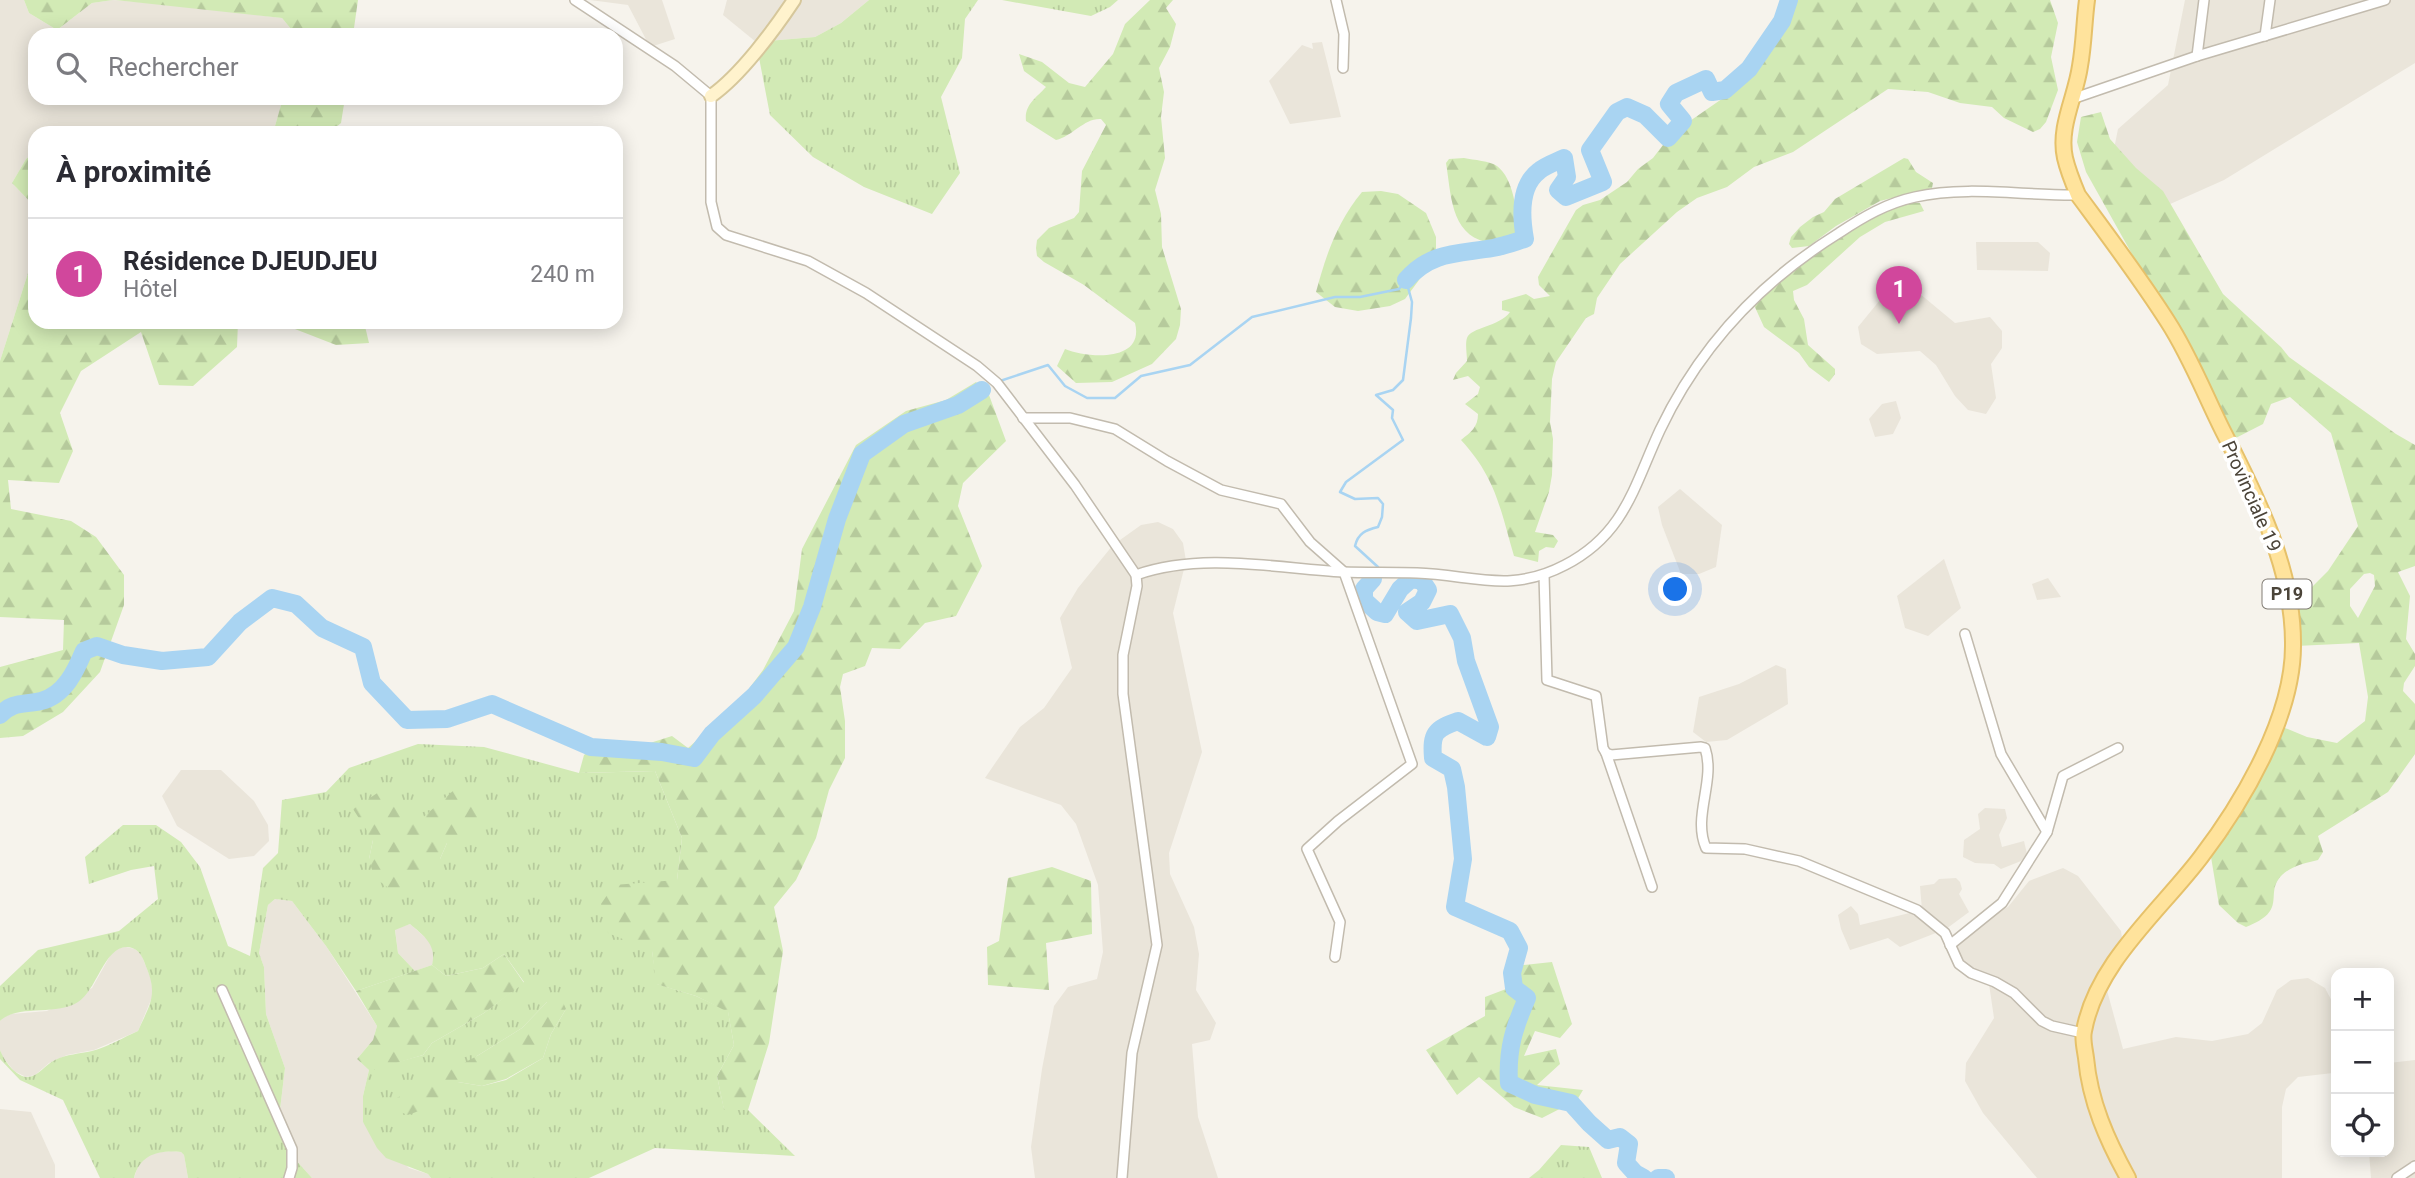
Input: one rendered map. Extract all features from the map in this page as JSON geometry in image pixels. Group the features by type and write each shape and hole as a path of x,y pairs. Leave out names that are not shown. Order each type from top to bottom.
{"main road":[{"name":"Provinciale 19","path":"2087,0 2080,67 2065,133 2064,156 2078,195 2170,324 2243,470 2266,521 2281,564 2286,583 2293,646 2284,699 2269,746 2200,858 2136,933 2098,989 2083,1032 2088,1076 2096,1109 2108,1142 2127,1178"}],"street":[{"path":"575,0 617,28"},
{"path":"712,96 749,58 794,0"},
{"path":"1336,0 1344,34 1343,68"},
{"path":"2197,56 2204,0"},
{"path":"2265,36 2270,0"},
{"path":"2072,99 2197,56 2385,0"},
{"path":"623,32 675,66 712,96"},
{"path":"712,96 711,202 718,227 726,235 808,261 866,293 977,366 997,383 1075,485 1136,575 1137,586 1123,654 1123,694 1157,945 1132,1053 1122,1178"},
{"path":"1136,575 1177,565 1220,563 1344,572 1415,573 1500,582 1544,575 1568,564 1595,545 1615,525 1626,510 1661,429 1689,375 1755,297 1819,245 1881,208 1916,196 1952,192 2078,195"},
{"path":"1023,418 1070,418 1115,429 1221,490 1281,504 1310,542 1344,572 1412,764 1338,821 1307,849 1340,922 1335,957"},
{"path":"1544,575 1547,680 1596,696 1603,748 1652,887"},
{"path":"1965,634 2001,754 2047,832"},
{"path":"1606,753 1611,755 1705,748 1709,775 1701,826 1706,848 1745,849 1799,861 1917,910 1945,933 1959,964 1971,974 1995,982 2014,993 2042,1021 2052,1026 2083,1032"},
{"path":"1950,945 2002,903 2047,832 2063,776 2118,748"},
{"path":"222,990 292,1149 289,1178"},
{"path":"2397,1178 2415,1166"}],"shaded area":[{"path":"0,0 24,0 29,13 54,28 28,28 28,105 281,105 275,126 28,126 28,157 12,183 28,200 28,273 0,361"},
{"path":"113,0 282,18 290,28 60,28 92,3"},
{"path":"590,0 662,0 675,39 650,47 628,5"},
{"path":"727,0 869,0 841,23 815,37 756,42 723,15"},
{"path":"2185,0 2415,0 2415,63 2224,180 2159,209 2110,169 2118,129 2168,85"},
{"path":"1322,42 1341,117 1290,124 1269,81 1302,45 1313,49 1312,43"},
{"path":"1976,242 2038,242 2050,253 2048,271 1977,270"},
{"path":"1914,289 1955,323 1990,317 2002,331 2002,348 1991,364 1996,398 1986,414 1968,410 1955,396 1936,365 1920,351 1877,354 1861,344 1858,327 1880,300 1896,291"},
{"path":"1896,401 1901,418 1893,434 1875,437 1869,419 1882,404"},
{"path":"1680,489 1722,525 1716,567 1699,574 1681,574 1662,525 1658,507"},
{"path":"1158,522 1173,529 1183,543 1186,561 1173,613 1202,752 1169,853 1170,874 1194,927 1199,954 1196,990 1216,1023 1210,1040 1192,1044 1198,1117 1218,1178 1035,1178 1031,1147 1054,1006 1068,987 1097,979 1103,952 1098,885 1076,824 1061,805 985,778 1020,727 1044,708 1072,668 1060,618 1078,588 1113,545 1141,525"},
{"path":"1944,559 1961,608 1928,636 1905,628 1897,596"},
{"path":"2048,578 2061,597 2037,600 2032,584"},
{"path":"1776,665 1786,669 1788,704 1727,740 1706,742 1693,732 1699,697 1739,684"},
{"path":"181,770 221,770 254,801 268,825 269,841 254,856 229,859 177,826 162,796"},
{"path":"1985,808 2005,809 2007,818 1999,835 2002,847 2024,841 2027,854 2021,861 2001,869 1994,864 1975,863 1963,857 1964,840 1980,829 1978,814"},
{"path":"2063,868 2078,876 2121,931 2124,952 2105,983 2123,1049 2176,1037 2212,1041 2248,1034 2262,1023 2277,990 2291,980 2308,978 2325,988 2331,999 2331,1073 2298,1077 2286,1089 2282,1107 2282,1178 2037,1178 1983,1113 1965,1081 1966,1063 1994,1018 1989,984 1953,955 1962,930 2008,907 2029,881"},
{"path":"1956,878 1962,889 1959,894 1969,912 1946,929 1900,947 1888,938 1850,950 1838,915 1851,906 1858,914 1860,925 1922,910 1920,886 1934,884 1939,879"},
{"path":"275,899 292,901 326,946 377,1026 373,1040 357,1059 369,1070 363,1096 363,1122 409,1168 428,1174 431,1178 312,1178 293,1157 279,1118 285,1068 266,1014 264,967 259,953 268,905"},
{"path":"410,924 429,941 435,954 432,965 415,971 398,953 395,929"},
{"path":"126,947 141,954 151,979 153,995 138,1031 94,1050 67,1055 49,1063 35,1075 26,1077 14,1071 0,1050 0,1021 3,1017 47,1011 92,988 111,954 117,948"},
{"path":"2415,1060 2415,1178 2371,1178 2369,1157 2394,1157 2394,1062"},
{"path":"0,1109 31,1112 55,1165 55,1178 0,1178"},
{"path":"171,1151 184,1155 188,1178 134,1178 144,1159 153,1153"}],"green space":[{"path":"24,0 113,0 92,3 60,28 54,28 29,13"},
{"path":"115,0 358,0 354,28 290,28 282,18"},
{"path":"869,0 978,0 965,19 962,58 941,97 960,173 932,214 864,187 813,157 770,115 756,42 815,37 841,23"},
{"path":"1002,0 1118,0 1091,16"},
{"path":"1150,0 1173,0 1166,8 1176,24 1170,47 1159,68 1164,92 1161,117 1165,158 1155,190 1161,214 1162,247 1181,309 1180,325 1176,339 1152,364 1112,382 1076,383 1057,366 1065,349 1099,355 1123,351 1131,345 1136,336 1135,323 1084,285 1044,262 1037,256 1036,248 1037,240 1049,228 1074,218 1079,212 1082,171 1106,125 1101,119 1095,119 1056,140 1026,121 1029,106 1046,87 1024,71 1019,54 1042,62 1069,83 1085,87 1113,54 1125,24"},
{"path":"1795,0 2050,0 2058,23 2051,57 2058,90 2046,122 2033,132 2004,118 1992,107 1960,103 1928,92 1888,89 1793,152 1754,167 1727,187 1697,198 1677,212 1620,264 1597,298 1594,314 1586,318 1556,362 1552,379 1550,422 1553,439 1552,475 1535,532 1553,535 1558,541 1554,548 1546,547 1539,551 1538,562 1514,556 1495,494 1482,467 1461,440 1471,432 1477,422 1478,414 1465,404 1478,394 1480,387 1468,376 1453,380 1467,361 1467,338 1474,331 1499,321 1510,312 1502,310 1502,301 1526,294 1534,299 1550,296 1539,285 1538,277 1576,210 1600,200 1627,182 1687,123 1729,94 1765,57"},
{"path":"281,105 344,105 341,123 337,126 275,126"},
{"path":"2101,112 2110,139 2136,168 2163,191 2223,294 2289,357 2415,445 2415,566 2398,572 2410,596 2406,639 2415,654 2415,666 2404,683 2403,691 2415,704 2415,754 2388,792 2318,836 2323,852 2318,860 2294,867 2282,875 2277,882 2272,908 2268,914 2246,927 2219,905 2209,845 2278,725 2307,737 2337,743 2365,721 2368,697 2359,643 2296,646 2292,607 2328,571 2358,526 2331,433 2290,397 2271,404 2263,424 2228,442 2174,329 2086,172 2077,142 2081,117","holes":["2364,574 2374,575 2375,586 2358,618 2350,606 2350,589"]},
{"path":"28,157 28,200 12,183"},
{"path":"1464,158 1494,164 1503,172 1513,196 1519,230 1514,238 1486,242 1465,230 1459,221 1451,199 1446,163 1449,159"},
{"path":"1904,158 1908,159 1916,172 1933,183 1932,188 1880,201 1836,226 1809,246 1792,248 1789,244 1791,237 1800,227 1824,212 1835,199"},
{"path":"1362,192 1398,194 1426,213 1436,237 1436,257 1405,299 1390,306 1358,311 1335,307 1316,292 1328,252 1339,227"},
{"path":"1911,202 1920,203 1924,211 1885,222 1860,237 1807,285 1793,291 1794,300 1804,319 1808,345 1835,369 1829,382 1809,367 1799,353 1764,327 1754,305 1810,256 1881,211"},
{"path":"28,273 28,329 238,329 237,347 193,386 159,385 141,332 81,371 60,413 73,451 59,483 8,480 11,509 71,521 96,537 124,575 124,605 100,672 63,712 23,736 0,738 0,667 63,650 64,620 0,617 0,361"},
{"path":"295,329 366,329 369,343 336,345"},
{"path":"976,382 989,395 1006,441 963,483 958,506 982,566 956,616 925,623 900,649 872,648 865,666 843,674 840,687 845,721 845,758 829,790 816,838 796,880 774,907 783,951 769,1043 748,1110 724,1110 717,1076 734,1045 728,1012 696,996 656,984 652,951 608,933 601,904 614,885 677,880 682,838 655,771 579,773 584,755 602,740 650,743 672,736 688,748 736,706 763,670 794,611 802,549 856,445 906,411 946,400"},
{"path":"418,744 484,747 579,773 655,771 682,838 677,880 652,951 657,984 696,996 728,1011 734,1045 717,1076 724,1109 748,1110 795,1156 655,1148 589,1178 431,1178 428,1174 386,1158 377,1148 363,1122 363,1096 369,1070 423,1055 432,1043 484,1013 524,982 504,954 483,968 446,976 432,965 431,946 410,924 395,930 398,953 415,971 356,991 292,901 275,899 268,905 259,953 264,967 266,1014 285,1068 279,1118 293,1157 312,1178 188,1178 184,1155 181,1152 173,1152 158,1153 146,1159 134,1178 100,1178 63,1100 20,1080 0,1059 0,1050 14,1070 22,1076 30,1077 60,1058 98,1049 138,1031 149,1008 152,994 150,978 142,957 138,951 131,948 119,949 106,961 85,996 78,1002 59,1008 16,1013 0,1021 0,986 38,950 119,931 158,899 154,866 131,870 89,884 85,857 123,825 156,825 181,842 200,867 228,946 250,956 263,868 278,853 282,800 326,792 349,768","holes":["419,822 447,843 440,859 369,859 373,840","547,1002 566,1009 551,1034 543,1058 506,1080 482,1086 458,1082 477,1056 522,1028"]},
{"path":"463,782 488,812 447,843 440,859 395,893 374,877 369,859 373,840 353,809 388,786 419,821"},
{"path":"1052,867 1091,881 1092,934 1046,943 1049,990 988,985 987,947 999,941 1008,878"},
{"path":"504,954 524,983 484,1013 432,1043 423,1055 370,1071 357,1059 373,1040 377,1026 356,991 432,965 446,976 483,968"},
{"path":"1552,962 1572,1024 1560,1038 1535,1031 1524,1056 1556,1049 1560,1064 1537,1085 1583,1090 1577,1100 1542,1118 1514,1107 1479,1077 1457,1095 1426,1050 1485,1016 1485,997 1506,989 1506,967"},
{"path":"562,1000 566,1009 551,1034 543,1058 506,1079 482,1086 458,1082 443,1102 408,1115 387,1107 389,1102 477,1056 522,1028 547,1002"},
{"path":"1561,1145 1589,1147 1602,1178 1529,1178"}],"waterway":[{"path":"1406,280 1425,264 1446,255 1497,247 1525,239 1522,212 1525,193 1532,177 1548,165 1564,158 1567,177 1558,190 1566,197 1603,182 1590,150 1617,112 1627,107 1645,115 1668,138 1683,121 1669,104 1676,93 1706,79 1712,92 1725,90 1749,69 1782,21 1789,0"},
{"path":"997,382 1048,365 1065,386 1087,398 1115,398 1141,376 1190,365 1252,317 1335,297 1360,297 1399,289 1406,280"},
{"path":"1378,567 1355,546 1363,533 1378,527 1383,504 1378,498 1355,499 1340,492 1346,482 1403,440 1392,418 1393,410 1376,395 1393,390 1403,380 1412,302 1406,280"},
{"path":"0,715 14,705 41,701 57,693 73,674 84,651 97,646 123,655 162,661 208,657 240,622 272,598 296,604 322,628 363,647 372,683 407,720 447,719 492,704 591,747 662,752 694,758 712,734 754,696 796,647 812,607 837,519 862,454 904,424 958,405 982,390"},
{"path":"1373,579 1364,589 1364,600 1377,612 1385,614 1400,589 1411,579 1422,581 1428,590 1422,602 1407,612 1417,621 1450,614 1462,638 1466,661 1490,727 1487,737 1458,721 1444,727 1434,737 1433,758 1452,769 1456,787 1463,859 1455,907 1510,931 1519,948 1512,973 1514,988 1527,998 1512,1039 1509,1083 1535,1095 1571,1103 1608,1140 1620,1137 1629,1144 1626,1163 1644,1178"},
{"path":"1658,1178 1666,1178"}],"place":[{"name":"Résidence DJEUDJEU","path":"1899,324"}]}
